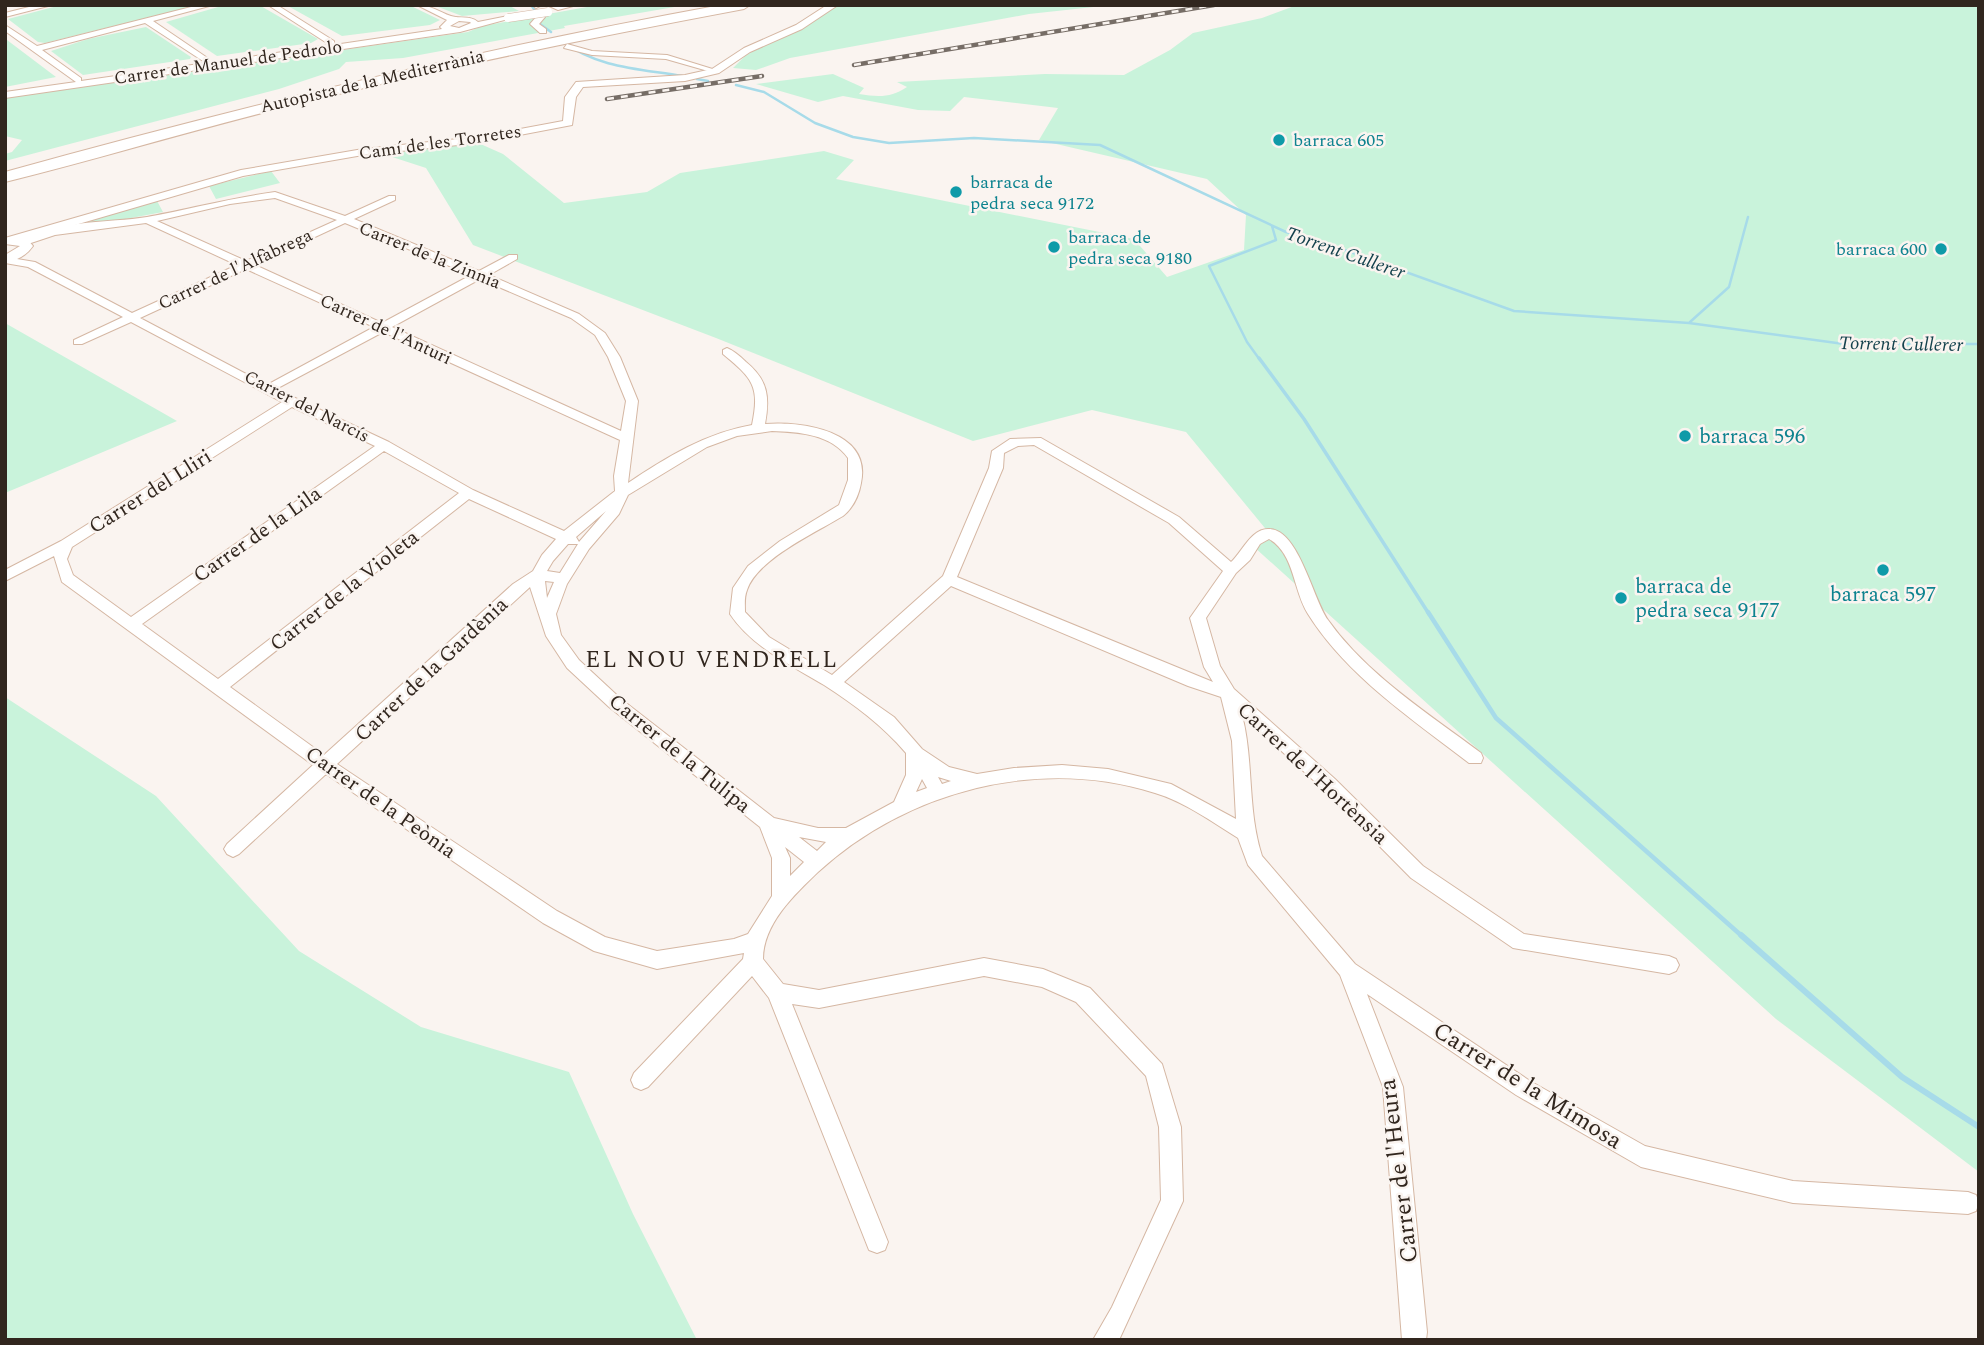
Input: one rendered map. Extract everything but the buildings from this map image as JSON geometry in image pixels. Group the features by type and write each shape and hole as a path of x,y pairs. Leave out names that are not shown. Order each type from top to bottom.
{"highway":[{"name":"Autopista de la Mediterrània","path":"5,168 292,92 479,50 712,5"},
{"name":"Autopista de la Mediterrània","path":"5,177 283,102 488,54 744,5"}],"street":[{"path":"5,15 48,5"},
{"path":"36,49 209,5"},
{"path":"272,5 331,43"},
{"path":"421,5 449,25 475,23 573,5"},
{"name":"Camí de les Torretes","path":"6,242 241,173 363,152 477,140 568,123 568,100 573,90 583,83 666,80 715,71 747,50 799,27 834,5"},
{"path":"541,17 534,24 543,31"},
{"path":"147,21 206,61"},
{"name":"Carrer de Manuel de Pedrolo","path":"5,93 449,25"},
{"name":"Carrer de Manuel de Pedrolo","path":"5,93 449,25"},
{"path":"8,31 78,80"},
{"path":"567,46 593,53 667,57 715,71"},
{"name":"Carrer de la Zinnia","path":"24,247 53,232 146,220 230,201 275,195 343,220 575,316 599,333 614,357 632,401 621,476 622,493 614,511 584,546"},
{"name":"Carrer de l'Alfàbrega","path":"78,341 392,198"},
{"name":"Carrer de l'Anturi","path":"146,220 626,439"},
{"path":"6,242 24,247"},
{"path":"5,260 24,247"},
{"path":"24,247 31,264"},
{"path":"270,388 513,257"},
{"name":"Carrer del Narcís","path":"5,260 31,264 270,388 291,402 384,445 468,493 584,546"},
{"path":"727,352 755,374 764,398 758,430"},
{"name":"Carrer del Lliri","path":"5,576 66,544 291,402"},
{"path":"606,429 629,419"},
{"name":"Carrer de la Gardènia","path":"233,849 327,766 518,588 537,575 563,537 622,493 670,462 721,436 758,430 810,430 837,439 854,455 856,467 854,483 843,508 753,569 738,590 738,614 764,641 833,683 888,721 913,750"},
{"path":"833,683 949,579 996,468 998,450 1015,442 1036,441 1174,520 1231,570"},
{"name":"Carrer de la Lila","path":"131,624 384,445"},
{"name":"Carrer de la Violeta","path":"219,686 468,493"},
{"path":"1228,693 1212,667 1198,618 1255,541 1269,533 1280,537 1314,610 1352,658 1475,758"},
{"name":"Carrer de la Peònia","path":"66,544 60,559 67,578 327,766 550,917 601,945 657,960 734,948 755,940"},
{"path":"548,614 564,578 584,546"},
{"path":"537,575 564,578"},
{"name":"Carrer de la Gardènia","path":"537,575 539,604 548,614"},
{"name":"Carrer de l'Hortènsia","path":"949,579 1194,682 1228,693 1329,784 1418,872 1520,942 1669,965"},
{"name":"Carrer de la Tulipa","path":"548,614 554,636 573,664 615,703 816,861"},
{"name":"Carrer de l'Heura","path":"1228,693 1240,741 1246,834 1254,860 1348,971 1393,1087 1414,1340"},
{"path":"913,750 944,772 960,778 982,781"},
{"path":"913,750 937,790"},
{"path":"900,807 915,780 917,765 913,750"},
{"path":"641,1080 753,962 755,940 781,899 816,861 845,835 937,790 1023,773 1092,774 1153,785 1200,805 1246,834"},
{"name":"Carrer de la Tulipa","path":"763,820 806,833 845,835"},
{"name":"Carrer de la Tulipa","path":"763,820 781,858 781,899"},
{"path":"753,962 777,992 877,1242"},
{"path":"777,992 819,999 873,991 984,967 1043,978 1083,995 1155,1071 1170,1127 1172,1201 1105,1340"},
{"name":"Carrer de la Mimosa","path":"1348,971 1523,1088 1641,1156 1793,1192 1968,1203"}],"green space":[{"path":"61,5 198,5 45,43 38,42 8,19"},
{"path":"225,5 259,5 318,39 311,43 217,56 166,22"},
{"path":"286,5 409,5 440,20 430,25 342,36"},
{"path":"433,5 508,5 519,11 462,16"},
{"path":"598,5 686,5 403,58 346,62 339,69 279,89 5,161 5,154 12,152 22,140 5,136 5,98 468,32 482,26"},
{"path":"827,5 1112,5 1029,14 790,58 756,70 733,68 745,56"},
{"path":"1297,5 1979,5 1979,1172 1776,1019 1253,546 1269,533 1186,432 1092,410 973,441 716,338 473,245 426,168 383,154 476,142 503,154 564,203 647,192 680,173 824,151 854,160 836,179 1134,239 1167,277 1244,250 1246,215 1207,179 1039,140 1058,108 964,97 950,111 918,110 843,96 818,102 756,84 833,74 864,88 859,94 878,96 890,95 907,87 897,82 1045,74 1124,75 1170,50 1193,33 1262,18"},
{"path":"146,27 191,57 190,59 83,75 51,51 88,39"},
{"path":"7,40 56,77 5,87"},
{"path":"271,171 280,183 216,199 209,186"},
{"path":"156,199 163,212 67,230 71,222"},
{"path":"5,323 177,421 5,493"},
{"path":"5,697 156,796 299,951 421,1027 569,1072 633,1214 697,1340 5,1340"}],"waterway":[{"name":"Torrent Cullerer","path":"531,5 540,17 540,24 551,32"},
{"name":"Torrent Cullerer","path":"564,42 577,51 605,62 682,76"},
{"name":"Torrent Cullerer","path":"697,79 708,81"},
{"name":"Torrent Cullerer","path":"736,85 764,92 815,123 853,137 889,143 974,138 1100,145 1286,232 1342,249 1514,311 1689,323 1844,344 1979,344"},
{"path":"1690,322 1729,287 1748,217"},
{"path":"1260,360 1247,342 1209,266 1276,240 1272,226"},
{"path":"1259,358 1304,419 1429,614"},
{"path":"1428,612 1496,718 1743,937"},
{"path":"1741,935 1902,1077 1979,1127"}],"railway":[{"path":"854,65 1214,5"},
{"path":"607,99 762,76"}],"place":[{"name":"barraca 605","path":"1279,140"},
{"name":"barraca de pedra seca 9172","path":"956,192"},
{"name":"barraca de pedra seca 9180","path":"1054,247"},
{"name":"barraca 600","path":"1941,249"},
{"name":"barraca 596","path":"1685,436"},
{"name":"barraca 597","path":"1883,570"},
{"name":"barraca de pedra seca 9177","path":"1621,598"}],"district":[{"name":"EL NOU VENDRELL","path":"712,659"}]}
